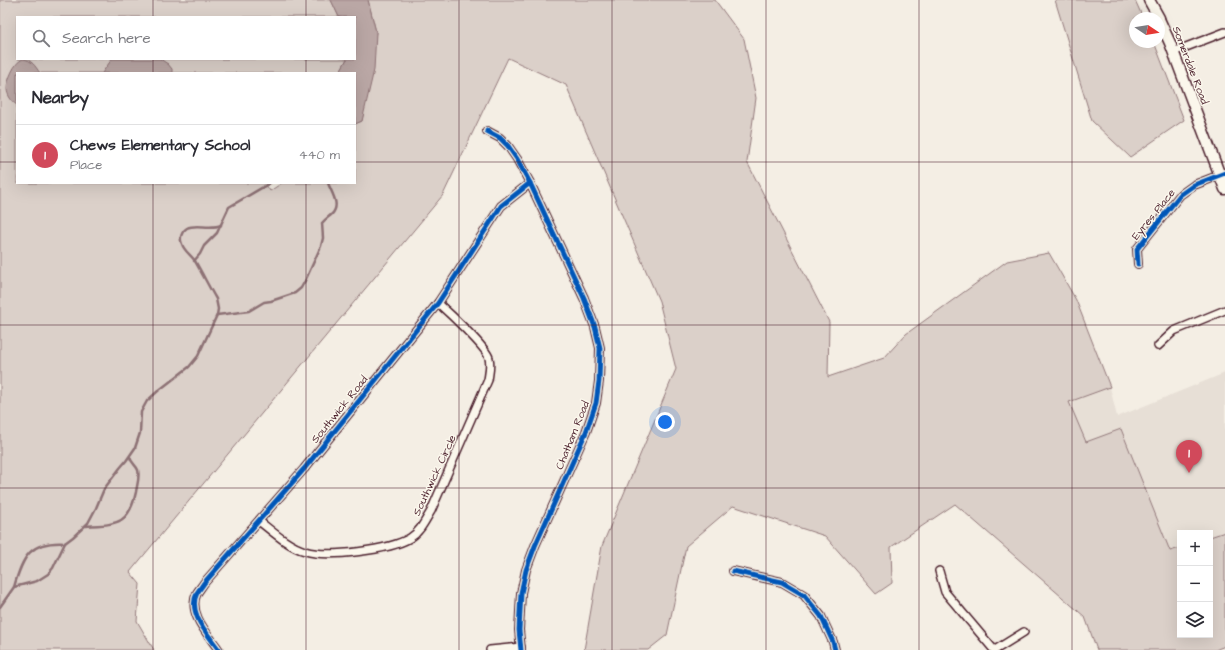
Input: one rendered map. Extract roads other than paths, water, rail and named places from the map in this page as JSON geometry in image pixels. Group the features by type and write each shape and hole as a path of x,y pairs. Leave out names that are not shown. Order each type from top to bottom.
{"main road":[{"name":"Somerdale Road","path":"1149,0 1156,12"},
{"name":"Somerdale Road","path":"1165,33 1222,174 1225,189"}],"street":[{"path":"1173,52 1225,32"},
{"name":"Chatham Road","path":"487,130 500,138 508,146 530,183 584,298 595,327 600,348 601,362 596,403 586,432 535,546 526,570 521,593 519,630 521,648"},
{"name":"Eyres Place","path":"1138,264 1137,249 1180,195 1194,185 1222,174"},
{"name":"Southwick Road","path":"218,650 196,616 194,605 197,594 204,583 304,469 438,303 501,206 530,183"},
{"name":"Southwick Circle","path":"259,522 289,544 305,551 319,554 338,554 379,549 410,538 420,529 433,506 488,380 490,369 489,357 476,340 438,303"},
{"path":"1158,346 1174,331 1225,310"},
{"path":"733,571 782,582 804,594 821,616 835,650"},
{"path":"939,571 945,592 995,650 1024,632"},
{"path":"490,650 521,648"}],"waterway":[{"path":"194,261 204,246 217,233 229,207 268,184"},
{"path":"217,315 249,311 264,302 295,293 301,288 321,246 323,238 322,223 332,214 336,207 328,184"},
{"path":"0,607 14,587 37,581 48,574 53,568 65,543 88,523 104,489 135,448 140,433 141,412 147,401 189,367 198,356 217,315 218,309 216,299 195,261 183,246 181,237 187,228 195,226 212,227 221,225"},
{"path":"86,526 105,525 119,521 125,517 129,511 133,503 139,475 138,470 131,461 130,457"},
{"path":"14,587 21,567 30,553 36,548 44,545 65,543"}],"place":[{"name":"Chews Elementary School","path":"1189,473"}]}
